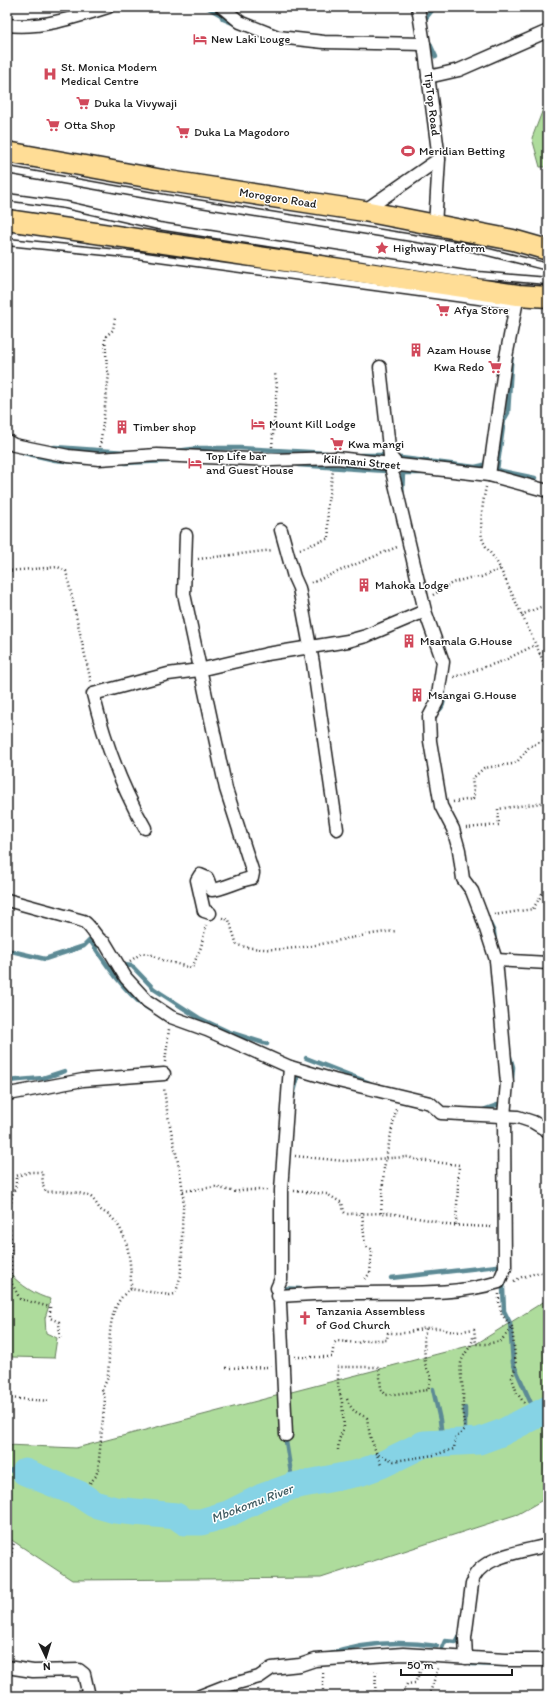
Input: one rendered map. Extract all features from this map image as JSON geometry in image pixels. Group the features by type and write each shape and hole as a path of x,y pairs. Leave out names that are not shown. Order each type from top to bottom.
{"highway":[{"name":"Morogoro Road","path":"7,152 163,180 364,211 513,240 548,250"},
{"path":"7,220 520,302 548,297"}],"street":[{"path":"7,25 27,25 72,18 108,7"},
{"path":"222,7 240,22 278,37 332,42 424,44"},
{"name":"TipTop Road","path":"418,7 439,159 435,226"},
{"path":"428,77 459,70 548,31"},
{"path":"364,211 439,159"},
{"path":"489,475 505,362 520,302"},
{"path":"279,1296 359,1293 420,1294 452,1292 500,1285 505,1268 504,1116 507,1083 496,960 472,892 463,879 459,850 453,829 441,806 430,741 429,717 437,702 443,662 424,606 392,471 398,466 390,456 380,367"},
{"name":"Kilimani Street","path":"7,441 14,444 68,456 99,459 158,455 272,460 337,458 489,475 548,491"},
{"path":"281,530 288,550 294,577 299,588 310,648 337,829"},
{"path":"186,535 184,594 195,640 199,670 210,708 226,789 253,873 252,878 233,883 216,890 212,890 207,878 200,875 197,880 204,911 210,913"},
{"path":"145,828 135,811 107,746 93,694 168,674 199,670 267,654 310,648 366,636 424,606"},
{"path":"7,900 86,923 102,942 105,942 118,967 146,1001 171,1017 207,1030 290,1067 430,1103 441,1113 518,1117 548,1131"},
{"path":"496,960 548,963"},
{"path":"286,1435 279,1296 281,1279 282,1155 290,1067"},
{"path":"7,1093 14,1094 83,1080 164,1074"},
{"path":"466,1658 465,1638 473,1580 477,1572 504,1555 548,1545"},
{"path":"200,1696 223,1687 260,1677 272,1668 300,1665 315,1660 389,1654 548,1660"},
{"path":"7,1667 33,1671 79,1670 84,1674 89,1696"}],"lane":[{"name":"Morogoro Road","path":"7,170 170,199 468,246 548,267"},
{"path":"7,197 66,205 159,226 466,274 548,281"},
{"path":"7,242 137,255 520,302"}],"path":[{"path":"99,459 109,374 106,369 105,336 113,330 115,318"},
{"path":"272,460 272,440 277,385 275,374"},
{"path":"185,561 288,550 330,538 327,507 332,474 337,458"},
{"path":"489,475 481,520 484,543 490,550 500,568 539,654 548,679"},
{"path":"299,588 408,541"},
{"path":"7,570 58,567 66,571 93,694"},
{"path":"424,606 452,583 469,578 481,578 500,568"},
{"path":"521,615 548,604"},
{"path":"440,680 500,663 535,645"},
{"path":"539,654 548,651"},
{"path":"441,806 473,799 474,794 472,779 484,768 517,762 529,747 548,738"},
{"path":"453,829 498,825 498,809 548,802"},
{"path":"482,917 533,909 542,894 548,895"},
{"path":"118,967 142,954 150,954 192,968 201,947 210,913 229,920 237,945 258,950 299,948 397,931"},
{"path":"131,1289 170,1296 176,1292 183,1250 183,1191 168,1115 164,1074 171,1017"},
{"path":"381,1213 384,1168 396,1108 395,1095"},
{"path":"282,1155 344,1161 387,1157 408,1157 418,1160 459,1165 456,1225"},
{"path":"60,1338 60,1322 50,1318 50,1307 20,1299 11,1282 9,1218 12,1196 16,1185 16,1176 30,1172 42,1172 43,1186 46,1192 62,1191 90,1196 100,1209 113,1218 122,1233 128,1249 131,1265 131,1289 120,1301 112,1316 108,1375 102,1388 102,1396 105,1400 98,1469 96,1476 90,1483"},
{"path":"183,1191 215,1188 236,1192 242,1190 267,1190"},
{"path":"281,1190 326,1194 342,1202 344,1212 350,1214 362,1212 381,1213 429,1220 447,1225 505,1228"},
{"path":"359,1293 360,1284 370,1273 372,1252 371,1249 365,1246 362,1212"},
{"path":"524,1403 517,1393 512,1378 516,1365 512,1326 502,1315 499,1303 500,1285 548,1270"},
{"path":"7,1286 11,1282"},
{"path":"474,1329 476,1344 486,1344 501,1342 512,1326"},
{"path":"282,1357 332,1357 334,1343 337,1341 358,1343 363,1340 387,1340 388,1333 405,1333 426,1328 442,1328 448,1331 457,1332 474,1329"},
{"path":"338,1450 339,1440 344,1427 342,1402 338,1386 338,1367 379,1367 381,1389 386,1395 428,1390 431,1377 425,1364 424,1338 426,1328"},
{"path":"375,1453 394,1461 434,1455 454,1449 455,1439 465,1429 461,1410 463,1397 461,1385 461,1362 473,1343 474,1329"},
{"path":"226,1368 274,1367 283,1374"},
{"path":"7,1398 50,1401"},
{"path":"347,1399 352,1410 367,1418 375,1453 382,1465"},
{"path":"7,1543 14,1543 7,1567"},
{"path":"375,1696 376,1657 389,1654"},
{"path":"429,1696 438,1667 446,1656"},
{"path":"323,1696 324,1660"},
{"path":"402,1696 407,1684 415,1683 418,1680 423,1662"},
{"path":"546,1696 548,1669"}],"green space":[{"path":"547,73 548,167 540,167 532,138 545,104"},
{"path":"10,1274 29,1290 45,1298 51,1299 45,1318 46,1333 57,1338 54,1358 12,1357 7,1355 7,1275"},
{"path":"548,1299 548,1497 518,1514 321,1578 72,1580 7,1537 7,1445 76,1448 476,1344"}],"waterway":[{"path":"207,7 221,15 223,19 235,24"},
{"path":"425,23 425,19 433,9 432,7"},
{"path":"429,42 436,57"},
{"path":"512,350 508,413 504,420 497,470 535,478"},
{"path":"49,448 55,447 125,452"},
{"path":"177,451 199,448 240,448 327,453"},
{"path":"24,453 55,460 86,463"},
{"path":"360,455 385,455"},
{"path":"393,457 475,467 484,465 487,459"},
{"path":"125,463 168,461"},
{"path":"298,465 386,471"},
{"path":"402,496 403,473 427,473"},
{"path":"434,714 440,710 443,705 444,692"},
{"path":"489,922 494,932 495,941"},
{"path":"7,950 45,959 84,946 90,940 117,979 134,997 151,1010"},
{"path":"122,962 124,965 132,966 154,989 199,1018 229,1032 267,1044"},
{"path":"510,1057 513,1067 512,1079"},
{"path":"306,1058 370,1083"},
{"path":"7,1081 43,1078 65,1071"},
{"path":"293,1096 298,1076 303,1075"},
{"path":"480,1111 497,1105"},
{"path":"391,1278 497,1266"},
{"path":"505,1279 503,1288 504,1311 510,1323 513,1363 534,1410 521,1421"},
{"path":"278,1288 301,1289"},
{"path":"433,1389 440,1420 444,1453 444,1443"},
{"path":"465,1408 465,1429 467,1441"},
{"name":"Mbokomu River","path":"25,1472 79,1494 94,1504 115,1510 176,1516 185,1522 201,1522 228,1514 262,1497 293,1486 359,1473 381,1465 424,1444 479,1441 501,1433 548,1409"},
{"path":"285,1435 293,1486"},
{"path":"7,1470 25,1472"},
{"path":"442,1648 445,1641 456,1642 460,1635"},
{"path":"327,1655 354,1647 382,1643 409,1643 437,1646"},
{"path":"472,1664 503,1665"}],"place":[{"name":"New Laki Louge","path":"200,39"},
{"name":"St. Monica Modern Medical Centre","path":"50,74"},
{"name":"Duka la Vivywaji","path":"83,103"},
{"name":"Otta Shop","path":"53,125"},
{"name":"Duka La Magodoro","path":"183,132"},
{"name":"Meridian Betting","path":"408,151"},
{"name":"Highway Platform","path":"382,248"},
{"name":"Afya Store","path":"443,310"},
{"name":"Azam House","path":"416,350"},
{"name":"Kwa Redo","path":"495,367"},
{"name":"Mount Kill Lodge","path":"258,424"},
{"name":"Timber shop","path":"122,427"},
{"name":"Kwa mangi","path":"337,444"},
{"name":"Top Life bar and Guest House","path":"195,463"},
{"name":"Mahoka Lodge","path":"364,585"},
{"name":"Msamala G.House","path":"409,641"},
{"name":"Msangai G.House","path":"417,695"},
{"name":"Tanzania Assembless of God Church","path":"305,1318"}]}
